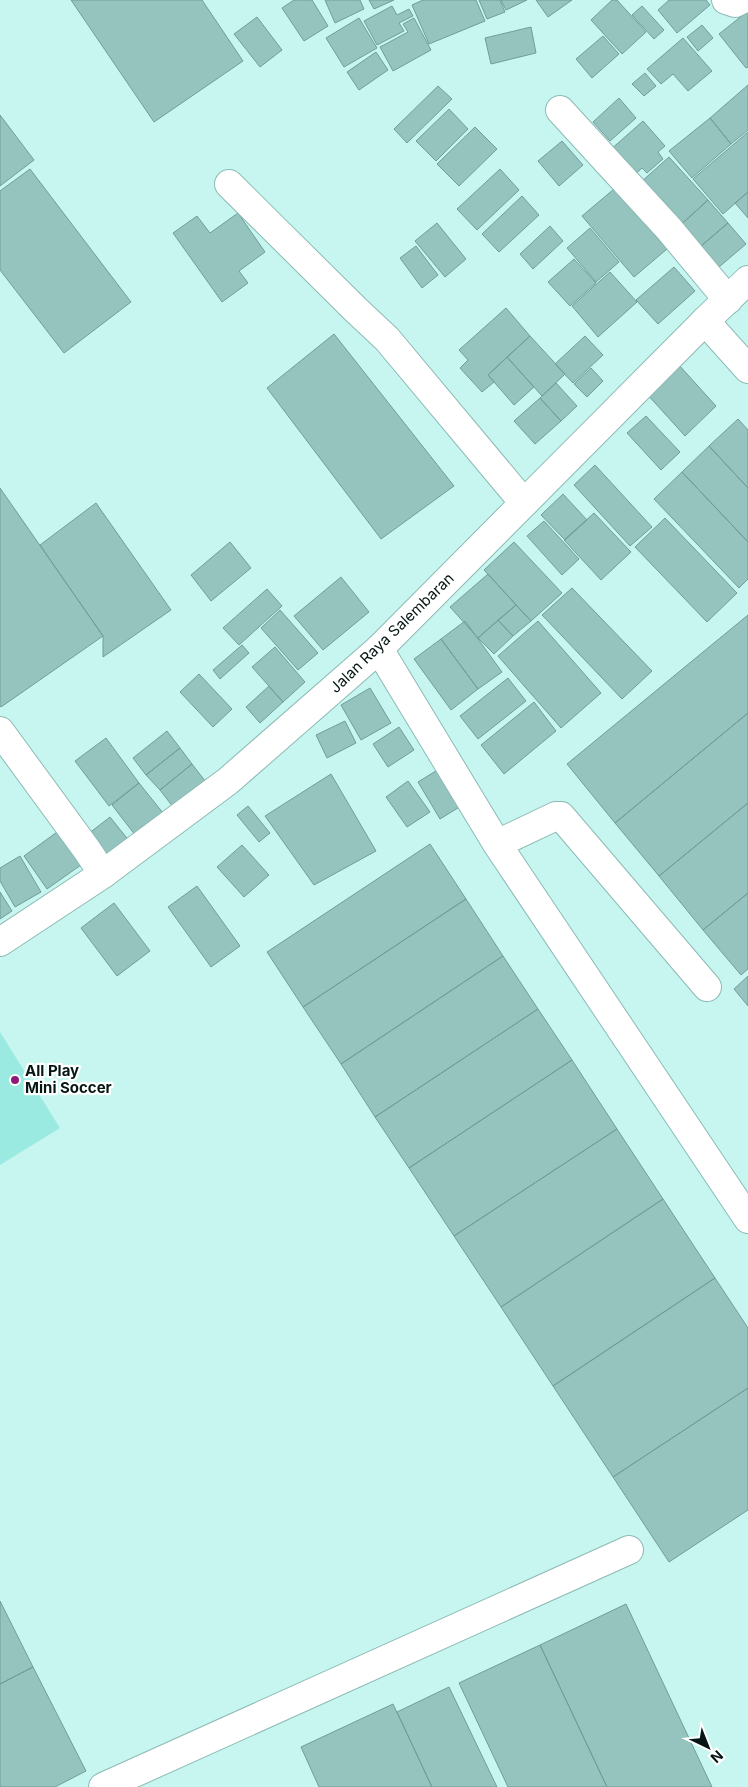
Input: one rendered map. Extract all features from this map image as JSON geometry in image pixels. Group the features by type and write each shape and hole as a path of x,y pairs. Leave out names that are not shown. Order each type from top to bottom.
{"main road":[{"path":"726,0 734,3 741,0"},
{"path":"560,110 659,218 728,300"},
{"path":"228,184 355,310 387,339 524,503"},
{"name":"Jalan Raya Salembaran","path":"0,942 102,874 228,781 379,649 704,321 748,280"},
{"path":"704,321 724,340 748,369"},
{"path":"379,649 497,844 748,1219"},
{"path":"0,731 87,850 102,874"},
{"path":"497,844 556,816 561,816 707,987"},
{"path":"103,1787 629,1550"}],"shaded area":[{"name":"All Play Mini Soccer","path":"0,1032 60,1128 0,1165"}],"building":[{"path":"71,0 202,0 243,61 154,122"},
{"path":"294,0 312,0 328,26 304,41 282,8"},
{"path":"325,0 360,0 364,9 335,23"},
{"path":"369,0 394,0 374,9"},
{"path":"423,0 476,0 485,21 429,44 412,5"},
{"path":"479,0 500,0 505,12 487,19"},
{"path":"501,0 527,0 506,10"},
{"path":"536,0 572,0 548,17"},
{"path":"612,0 617,0 646,32 622,54 591,20"},
{"path":"669,0 706,0 710,5 677,33 658,10"},
{"path":"392,6 397,15 409,9 413,16 399,23 404,31 377,45 364,21"},
{"path":"642,6 664,30 654,39 632,15"},
{"path":"748,11 748,67 746,68 719,34"},
{"path":"257,17 282,50 260,67 234,34"},
{"path":"359,18 377,48 344,67 326,38"},
{"path":"414,18 431,50 393,71 380,47 408,32 403,24"},
{"path":"702,25 713,38 698,51 687,37"},
{"path":"531,27 536,53 491,64 485,38"},
{"path":"603,36 619,54 592,78 576,59"},
{"path":"683,38 712,71 688,91 673,74 661,84 647,69"},
{"path":"376,52 388,70 359,90 347,72"},
{"path":"645,73 656,86 644,96 632,84"},
{"path":"748,85 748,130 731,144 710,118"},
{"path":"438,86 452,99 407,143 394,129"},
{"path":"619,98 636,118 610,141 593,122"},
{"path":"449,109 468,129 436,161 416,141"},
{"path":"0,115 34,160 0,186"},
{"path":"710,118 731,144 692,178 669,151"},
{"path":"643,121 665,146 658,152 663,159 647,173 642,168 632,177 609,151"},
{"path":"475,127 497,149 459,186 437,164"},
{"path":"748,132 748,192 723,214 693,179"},
{"path":"562,141 583,165 559,186 538,161"},
{"path":"669,157 708,200 675,230 641,182"},
{"path":"30,169 131,302 64,353 0,270 0,191"},
{"path":"500,169 519,190 477,230 457,209"},
{"path":"614,189 667,249 634,277 582,216"},
{"path":"748,192 748,218 735,203"},
{"path":"522,196 539,215 499,252 482,234"},
{"path":"708,200 728,223 694,252 675,230"},
{"path":"238,213 265,252 239,271 248,283 222,302 173,233 197,216 210,233"},
{"path":"437,223 466,259 445,277 415,241"},
{"path":"728,223 746,244 712,273 694,252"},
{"path":"550,226 563,241 533,269 520,254"},
{"path":"590,228 619,262 596,282 567,248"},
{"path":"416,246 438,275 422,288 400,258"},
{"path":"574,259 596,283 570,306 548,282"},
{"path":"674,267 695,291 658,324 636,300"},
{"path":"610,272 637,302 598,337 572,306"},
{"path":"506,308 530,336 488,375 494,382 482,392 460,368 468,360 459,350"},
{"path":"334,334 454,486 381,539 267,388"},
{"path":"530,336 565,374 542,396 507,357"},
{"path":"585,336 603,355 573,383 555,364"},
{"path":"507,357 534,387 514,405 488,375"},
{"path":"678,364 716,406 685,436 646,393"},
{"path":"591,368 603,381 587,397 574,384"},
{"path":"556,383 577,406 561,421 540,398"},
{"path":"540,398 561,421 535,444 514,421"},
{"path":"646,416 680,452 661,470 627,433"},
{"path":"738,419 748,430 748,488 709,446"},
{"path":"709,446 748,488 748,542 682,472"},
{"path":"595,465 652,527 630,546 574,485"},
{"path":"682,472 748,542 748,579 739,588 654,499"},
{"path":"0,488 103,636 1,707 0,706"},
{"path":"563,494 587,520 565,540 541,515"},
{"path":"96,503 171,610 103,657 103,636 40,545"},
{"path":"594,513 631,552 601,580 564,540"},
{"path":"665,518 737,593 707,622 635,547"},
{"path":"544,521 579,559 562,575 527,536"},
{"path":"230,542 251,568 211,601 191,575"},
{"path":"514,542 562,593 531,621 484,570"},
{"path":"488,574 516,605 478,638 450,607"},
{"path":"341,577 369,612 323,650 294,616"},
{"path":"572,588 652,671 622,699 542,615"},
{"path":"267,589 282,606 239,645 223,628"},
{"path":"516,605 531,621 513,636 498,620"},
{"path":"280,610 318,653 298,670 261,628"},
{"path":"748,615 748,713 615,823 567,764"},
{"path":"498,620 513,636 494,654 478,638"},
{"path":"465,621 502,672 478,689 441,639"},
{"path":"538,621 601,693 561,728 498,656"},
{"path":"441,639 478,689 451,710 414,659"},
{"path":"242,645 249,653 220,679 213,670"},
{"path":"275,647 305,682 283,702 252,667"},
{"path":"199,674 232,709 213,727 180,692"},
{"path":"508,678 526,701 478,739 460,716"},
{"path":"269,686 283,702 260,723 246,707"},
{"path":"370,688 391,723 361,740 341,705"},
{"path":"534,702 556,731 504,774 481,745"},
{"path":"748,713 748,803 659,876 615,823"},
{"path":"345,721 356,743 327,758 316,735"},
{"path":"399,727 414,750 388,767 373,744"},
{"path":"167,731 180,748 146,775 133,758"},
{"path":"106,738 139,783 109,806 75,761"},
{"path":"180,748 192,764 160,790 146,775"},
{"path":"192,764 209,786 177,812 160,790"},
{"path":"439,769 461,806 440,819 418,782"},
{"path":"331,774 376,851 314,885 265,816"},
{"path":"408,781 430,812 407,827 386,797"},
{"path":"139,783 167,818 139,840 112,805"},
{"path":"748,803 748,893 703,930 659,876"},
{"path":"248,806 270,833 259,842 237,815"},
{"path":"110,817 130,842 108,859 88,834"},
{"path":"64,827 88,860 47,889 24,856"},
{"path":"430,844 466,899 303,1007 267,952"},
{"path":"242,845 269,875 244,897 217,867"},
{"path":"20,856 41,892 15,907 0,881 0,868"},
{"path":"197,886 240,946 211,967 168,907"},
{"path":"0,892 12,911 0,919"},
{"path":"748,893 748,969 741,975 703,930"},
{"path":"466,899 503,956 341,1064 303,1007"},
{"path":"114,903 150,951 117,976 81,928"},
{"path":"503,956 538,1009 375,1117 341,1064"},
{"path":"748,976 748,1006 734,989"},
{"path":"538,1009 572,1060 409,1168 375,1117"},
{"path":"572,1060 617,1129 454,1236 409,1168"},
{"path":"617,1129 663,1199 501,1307 454,1236"},
{"path":"663,1199 715,1278 553,1386 501,1307"},
{"path":"715,1278 748,1328 748,1388 613,1477 553,1386"},
{"path":"748,1388 748,1510 669,1562 613,1477"},
{"path":"0,1601 33,1667 0,1684"},
{"path":"626,1604 712,1787 607,1787 540,1645"},
{"path":"540,1645 607,1787 508,1787 459,1683"},
{"path":"33,1667 86,1771 55,1787 0,1787 0,1684"},
{"path":"449,1687 497,1787 432,1787 397,1712"},
{"path":"393,1704 432,1787 319,1787 301,1747"}],"place":[{"name":"All Play Mini Soccer","path":"15,1080"}]}
